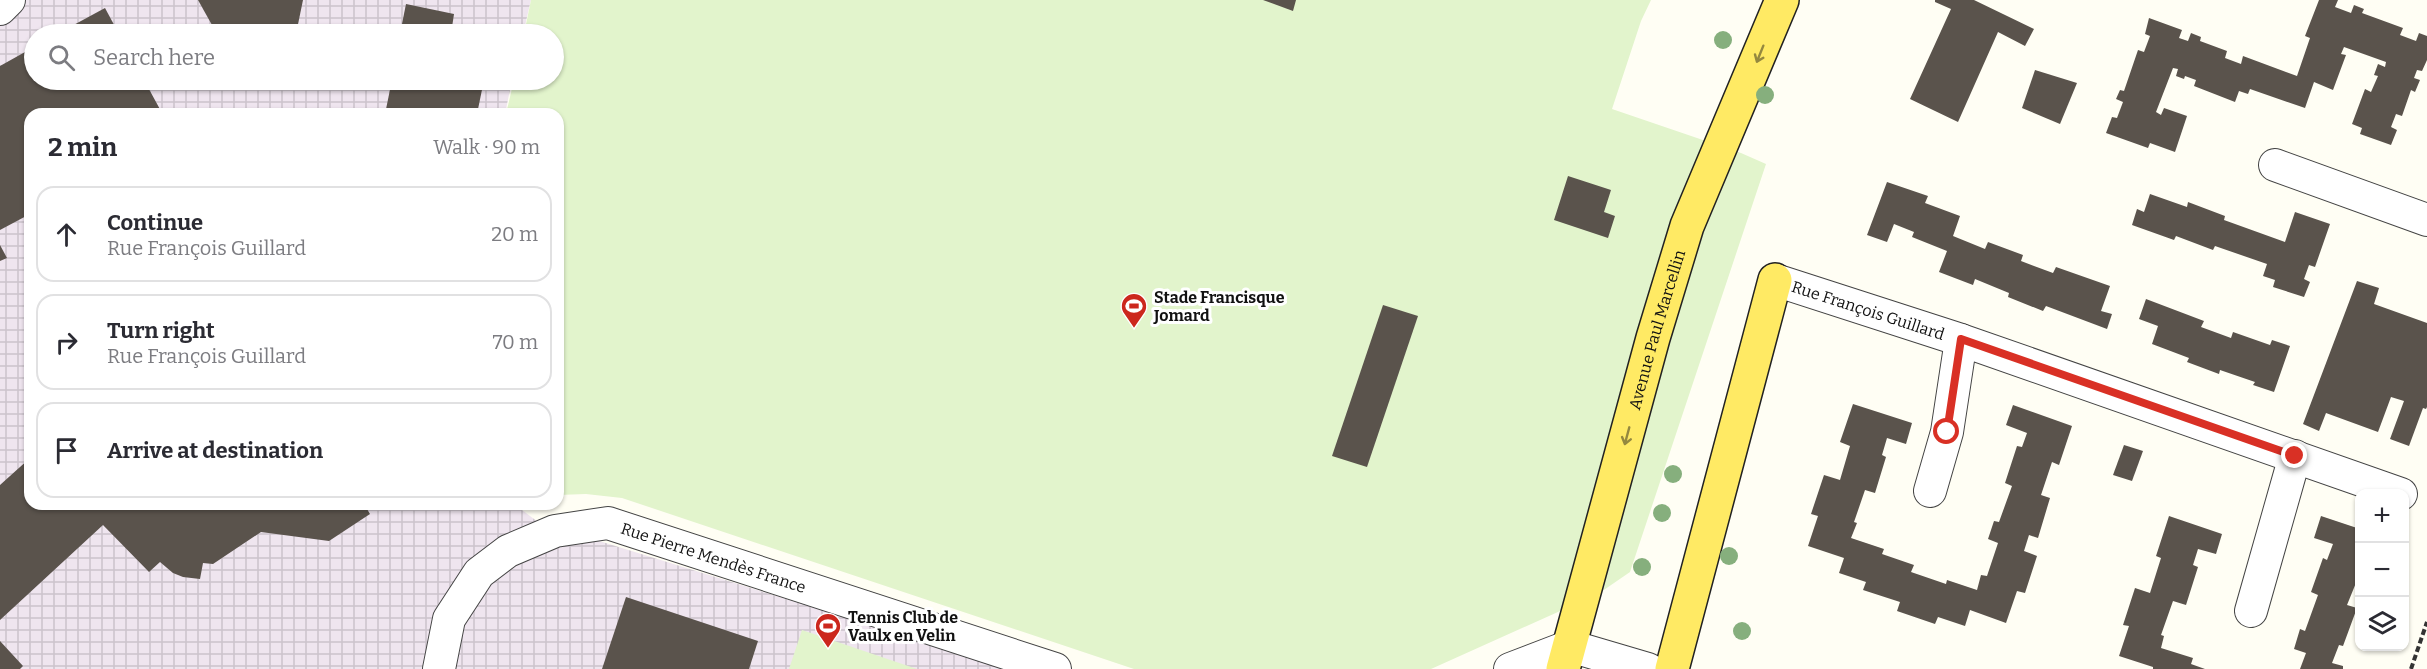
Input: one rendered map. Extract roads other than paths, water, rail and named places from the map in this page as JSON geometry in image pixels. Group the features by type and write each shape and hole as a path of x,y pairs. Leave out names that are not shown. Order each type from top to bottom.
{"main road":[{"name":"Avenue Paul Marcellin","path":"1566,658 1653,338 1687,226 1782,0"},
{"path":"1672,669 1775,280"}],"street":[{"path":"0,9 9,0"},
{"path":"2275,165 2427,220"},
{"name":"Rue François Guillard","path":"1775,280 1961,339 2389,489"},
{"name":"Rue François Guillard","path":"1930,491 1947,432 1961,339"},
{"path":"2251,611 2295,456"},
{"name":"Rue François Guillard","path":"2409,496 2427,502"},
{"name":"Rue Pierre Mendès France","path":"440,669 449,619 479,573 508,551 555,531 608,523 1055,669"},
{"path":"1510,669 1566,658 1648,669"}],"place":[{"name":"Stade Francisque Jomard","path":"1134,329"},
{"name":"Tennis Club de Vaulx en Velin","path":"828,649"}]}
